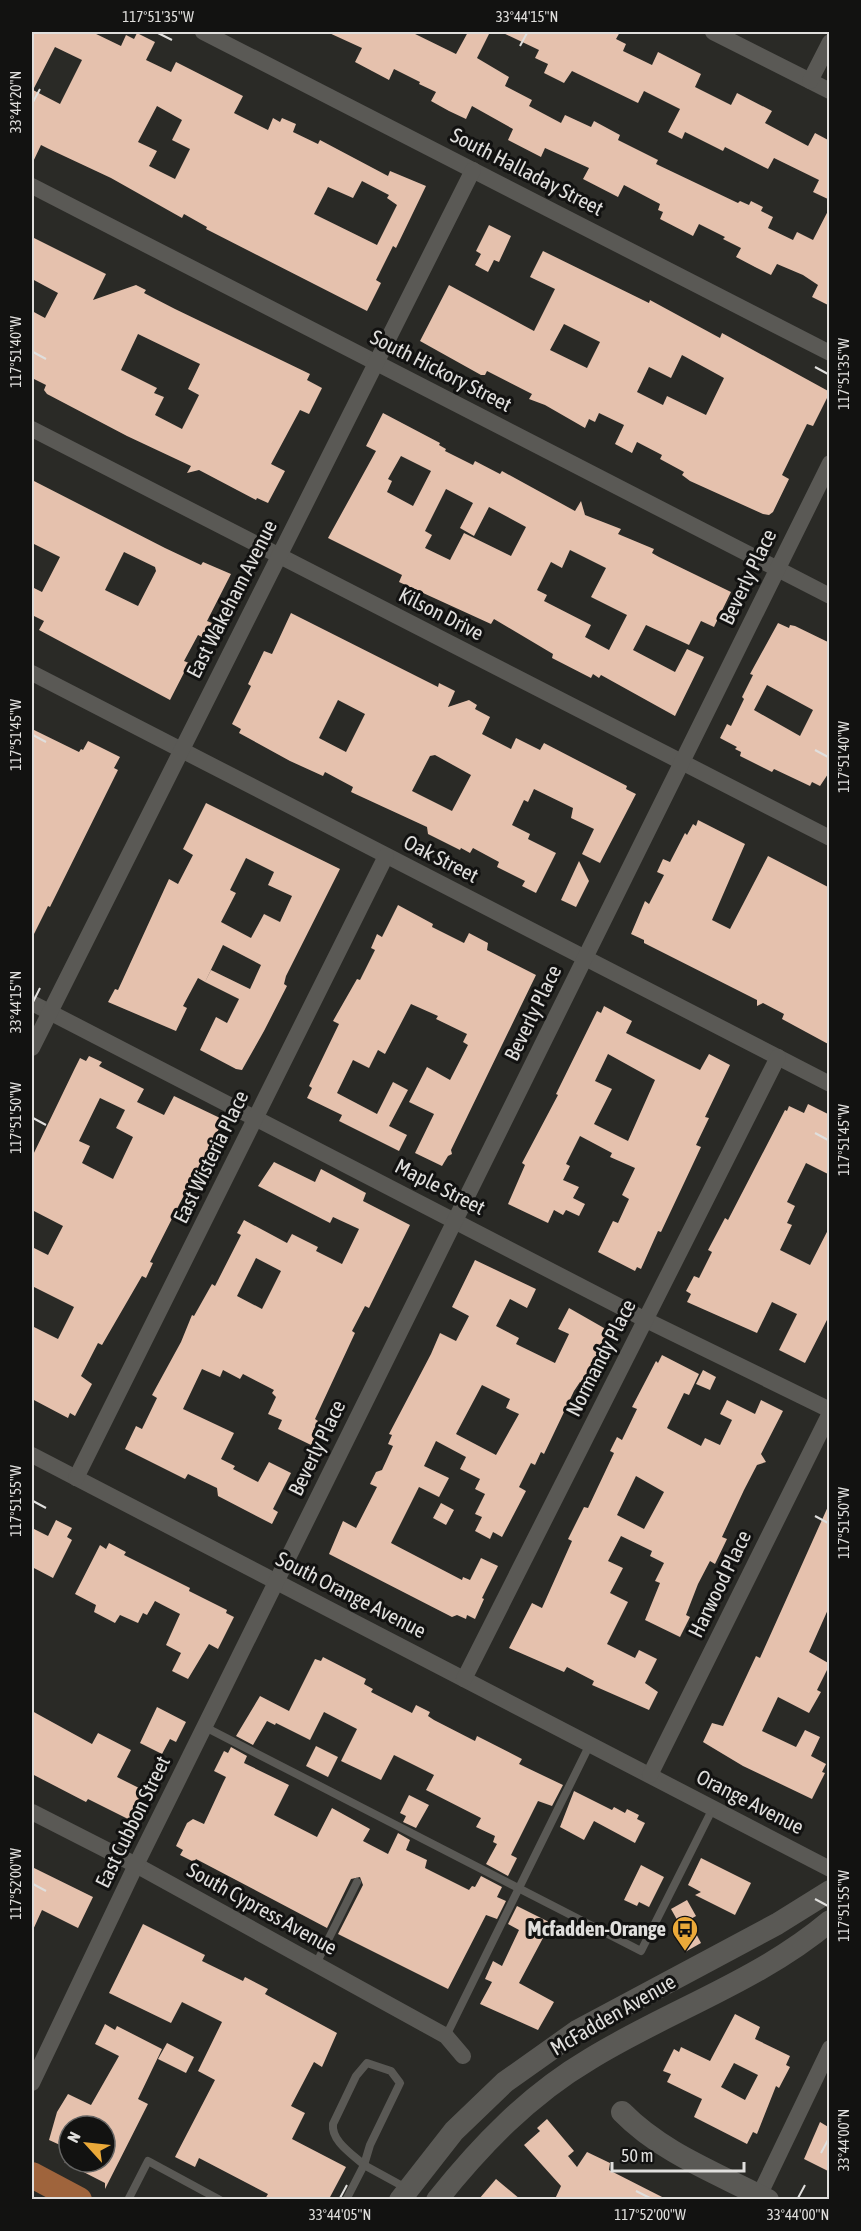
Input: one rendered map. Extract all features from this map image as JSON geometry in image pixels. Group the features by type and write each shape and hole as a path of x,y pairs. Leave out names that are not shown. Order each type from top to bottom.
{"main road":[{"path":"35,2180 79,2199"}],"street":[{"name":"South Halladay Street","path":"203,32 830,353"},
{"path":"713,32 830,92"},
{"path":"810,81 830,42"},
{"name":"East Wakeham Avenue","path":"32,1048 473,170"},
{"name":"South Hickory Street","path":"32,186 830,596"},
{"name":"Kilson Drive","path":"32,429 830,838"},
{"name":"Beverly Place","path":"276,1582 830,463"},
{"name":"Oak Street","path":"32,673 830,1084"},
{"name":"East Wisteria Place","path":"76,1478 386,856"},
{"name":"Maple Street","path":"32,1003 646,1320 830,1412"},
{"name":"Normandy Place","path":"464,1679 778,1057"},
{"name":"Harwood Place","path":"650,1775 830,1412"},
{"name":"South Orange Avenue","path":"32,1455 650,1775"},
{"name":"East Cubbon Street","path":"32,2083 136,1865 276,1582"},
{"name":"Orange Avenue","path":"650,1775 830,1869"},
{"name":"South Cypress Avenue","path":"32,1812 136,1865 446,2036 463,2056"},
{"name":"McFadden Avenue","path":"404,2194 454,2131 505,2082 568,2037 777,1924 830,1891"},
{"name":"McFadden Avenue","path":"437,2199 476,2150 522,2106 589,2059 789,1952 830,1921"},
{"path":"622,2112 639,2130 667,2148 761,2198 830,2048"}],"lane":[{"path":"204,1727 641,1951 712,1808"},
{"path":"446,2036 590,1744"},
{"path":"316,1964 357,1882"},
{"path":"346,2199 364,2165 370,2145 400,2083 391,2071 375,2063 368,2063 362,2067 333,2124 332,2131 364,2165 404,2194"},
{"path":"128,2199 148,2161 220,2199"}],"building":[{"path":"32,32 92,32 121,46 126,35 134,39 137,33 155,42 146,60 171,72 176,62 243,96 234,113 268,130 273,118 280,122 282,118 296,124 293,132 318,144 320,140 388,176 390,171 426,186 396,248 393,246 376,280 381,283 367,311 206,229 207,227 184,214 182,218 111,178 41,145 32,164","holes":["55,47 82,60 60,104 33,90","157,106 182,120 172,140 190,149 175,179 149,166 157,151 138,142","362,181 389,195 387,198 397,205 377,245 314,214 328,187 353,198"]},
{"path":"327,32 411,32 456,54 468,32 490,32 477,58 509,77 505,86 532,100 529,106 561,123 565,115 591,127 594,121 620,135 618,140 658,160 656,164 738,203 740,201 749,205 751,201 763,207 761,211 773,217 768,228 793,240 797,232 813,240 830,207 830,306 812,297 818,285 803,275 777,264 771,275 736,257 741,248 699,224 693,236 660,219 663,212 658,210 660,204 624,185 618,197 583,179 589,168 545,148 541,157 508,140 513,129 472,106 466,119 431,101 436,92 419,84 420,82 394,69 389,80 355,62 362,48"},
{"path":"501,32 620,32 616,39 626,44 623,51 652,65 658,52 701,74 695,87 731,105 737,93 772,111 765,123 808,146 815,133 830,141 830,200 813,192 819,180 774,158 768,169 725,147 723,151 685,132 682,139 668,132 680,109 644,91 638,103 572,71 564,83 544,73 548,64 535,58 539,50"},
{"path":"489,225 511,236 499,262 494,260 488,272 475,265 481,254 476,251"},
{"path":"32,237 106,274 93,300 136,285 146,290 144,293 175,309 310,374 307,380 322,388 309,414 300,410 271,464 285,471 268,503 257,498 256,500 199,470 187,473 191,466 47,394 44,390 46,385 32,378 32,311 45,318 58,293 32,279","holes":["138,334 200,364 188,389 199,395 182,429 155,415 164,397 154,393 157,388 121,370"]},
{"path":"543,251 649,303 650,300 720,338 722,333 830,392 813,426 807,424 782,475 789,479 773,512 769,515 763,514 690,481 682,475 684,472 660,459 662,455 637,442 632,453 615,444 624,425 599,413 595,422 589,419 585,428 545,405 529,399 532,394 487,371 485,375 481,375 420,341 449,285 534,331 555,289 530,277","holes":["564,324 600,342 587,368 550,350","682,355 724,378 706,415 667,396 663,405 637,392 649,367 671,378"]},
{"path":"383,413 440,443 439,445 446,449 445,451 473,465 475,461 500,474 502,471 575,511 581,501 585,515 621,529 618,534 654,549 652,553 659,557 731,592 714,627 701,621 689,645 646,625 633,650 675,672 687,649 704,657 675,716 601,675 599,678 593,674 591,678 552,658 553,654 494,619 491,624 399,582 402,575 328,538 376,451 366,446","holes":["401,456 431,471 413,506 387,492 392,481 388,479","446,489 473,503 460,528 474,536 489,507 526,527 511,556 464,533 450,560 425,548 432,535 425,531","570,550 606,568 591,597 627,615 609,650 585,637 591,625 544,601 547,595 537,590 551,562 562,568"]},
{"path":"32,480 165,548 201,565 203,562 231,574 207,621 212,623 204,638 198,635 184,661 189,663 170,700 39,630 44,621 32,615 32,587 42,592 60,557 32,543","holes":["124,552 155,567 156,571 138,606 105,590"]},
{"path":"291,613 438,687 439,683 455,691 448,707 469,700 477,705 475,709 490,717 482,734 511,749 516,738 540,750 544,743 627,786 626,789 636,794 600,863 582,854 594,829 571,818 573,808 534,789 528,802 524,800 512,825 530,834 528,839 556,853 536,893 522,886 525,881 497,867 499,862 473,848 470,853 461,848 460,850 428,834 427,827 351,792 353,787 325,772 323,776 239,733 241,729 232,724 251,686 248,684 264,651 272,654","holes":["338,700 365,714 346,752 319,738","435,755 471,775 452,811 412,791 430,756"]},
{"path":"778,623 789,628 790,625 795,626 830,643 830,771 820,786 812,782 810,786 774,769 772,772 740,756 741,752 735,749 737,747 720,738 727,724 731,726 744,699 742,697 753,675 750,674","holes":["767,685 813,710 800,736 754,710"]},
{"path":"32,729 79,752 83,750 88,741 120,757 114,768 118,770 50,907 48,906 32,938"},
{"path":"206,803 340,869 286,976 284,984 287,986 242,1070 200,1050 216,1017 227,1023 239,999 205,982 198,978 183,1006 187,1008 176,1031 108,1002 115,989 118,990 169,879 178,884 193,855 183,849","holes":["246,858 274,872 268,885 292,896 280,922 264,914 251,938 221,922 236,893 230,890","223,945 261,965 250,989 211,970 205,982"]},
{"path":"698,820 745,844 712,920 730,929 768,856 830,888 830,1045 782,1019 784,1014 763,1003 757,1006 757,1000 644,943 644,940 631,934 645,901 649,904 664,875 657,872 663,859 670,862 685,833 687,835 693,824 696,826"},
{"path":"579,861 589,881 576,907 561,900"},
{"path":"398,905 433,924 432,927 464,943 469,933 488,943 487,950 536,975 451,1150 452,1154 442,1166 415,1153 434,1114 409,1102 427,1067 450,1080 468,1045 463,1042 467,1034 436,1019 438,1016 411,1004 385,1054 378,1050 369,1068 353,1060 337,1093 377,1114 393,1082 408,1090 389,1126 407,1135 399,1151 339,1121 342,1115 307,1098 312,1088 309,1086 339,1024 333,1021 357,979 360,980 375,950 371,948 377,934 382,937"},
{"path":"604,1006 632,1021 626,1033 700,1070 709,1054 730,1065 705,1117 709,1118 696,1145 701,1147 661,1232 658,1231 641,1269 637,1267 635,1271 598,1252 613,1221 618,1223 629,1199 622,1195 635,1168 610,1157 612,1153 580,1136 566,1164 570,1166 563,1180 579,1187 573,1198 585,1204 579,1216 566,1210 563,1215 554,1210 548,1223 508,1204 525,1165 522,1163 558,1095 556,1094 597,1011 601,1013","holes":["608,1054 655,1080 628,1141 594,1124 612,1089 595,1081"]},
{"path":"89,1056 102,1062 99,1066 144,1089 137,1102 164,1115 174,1096 220,1118 219,1121 222,1123 150,1262 153,1263 146,1278 142,1276 102,1345 98,1343 81,1376 92,1384 75,1416 70,1413 68,1418 32,1399 32,1326 58,1339 74,1307 32,1286 32,1247 48,1255 63,1226 32,1210 32,1157 80,1058 86,1061","holes":["100,1098 125,1110 116,1128 133,1137 113,1179 82,1163 90,1146 79,1141"]},
{"path":"808,1104 830,1115 830,1175 806,1163 787,1202 795,1206 787,1223 792,1225 780,1250 810,1265 830,1226 830,1314 805,1363 779,1350 797,1314 772,1302 757,1333 687,1302 691,1294 686,1291 694,1276 699,1278 712,1252 708,1250 725,1218 728,1220 785,1110 787,1111 789,1106 804,1113"},
{"path":"274,1162 315,1182 321,1169 366,1193 363,1201 410,1225 369,1308 365,1306 352,1331 355,1333 315,1419 318,1421 313,1431 317,1432 311,1445 278,1429 282,1420 268,1414 276,1397 272,1393 274,1390 243,1374 240,1379 223,1370 220,1377 202,1369 183,1409 234,1433 221,1459 235,1466 233,1469 258,1482 269,1462 291,1473 273,1509 278,1512 272,1524 218,1496 217,1488 188,1474 185,1479 125,1449 136,1426 142,1429 157,1398 152,1395 181,1342 192,1315 194,1316 212,1284 215,1286 241,1235 237,1233 244,1220 287,1243 292,1234 318,1247 316,1251 342,1264 359,1229 333,1217 330,1223 258,1186","holes":["256,1258 281,1271 262,1309 237,1296"]},
{"path":"475,1260 536,1289 527,1308 510,1299 496,1326 519,1338 516,1344 555,1363 569,1334 558,1329 569,1308 611,1332 584,1384 580,1382 574,1391 544,1454 541,1452 535,1465 531,1463 519,1487 526,1491 502,1537 493,1532 490,1539 475,1531 482,1517 475,1514 485,1494 475,1489 480,1479 460,1469 466,1457 436,1441 424,1466 449,1478 439,1497 419,1487 391,1543 462,1580 463,1577 470,1580 481,1558 498,1566 482,1598 484,1599 475,1619 467,1615 466,1619 457,1615 452,1617 329,1554 343,1521 356,1528 377,1487 370,1484 376,1472 382,1470 393,1446 388,1444 392,1435 389,1434 440,1333 456,1341 469,1316 452,1307","holes":["482,1385 510,1399 506,1408 519,1414 496,1455 456,1434"]},
{"path":"662,1355 699,1374 689,1395 684,1393 667,1428 701,1446 705,1438 720,1445 732,1420 720,1414 727,1400 755,1414 761,1400 783,1411 761,1454 766,1462 757,1465 744,1490 722,1537 727,1539 715,1564 710,1561 698,1584 686,1615 690,1617 680,1637 645,1620 660,1583 655,1581 664,1563 650,1556 652,1551 621,1536 608,1561 623,1568 610,1593 628,1602 607,1644 635,1658 639,1650 657,1659 645,1683 658,1692 649,1710 592,1685 594,1681 567,1667 564,1672 509,1648 532,1603 542,1608 572,1541 568,1539 584,1507 588,1508 614,1453 610,1451 617,1437 622,1440 637,1409 632,1407 656,1361 658,1363","holes":["636,1476 664,1492 644,1529 617,1515"]},
{"path":"703,1370 716,1377 710,1390 696,1384"},
{"path":"830,1502 830,1605 809,1652 830,1664 817,1690 821,1692 809,1713 778,1697 762,1731 796,1747 805,1730 820,1737 811,1756 826,1764 822,1772 825,1773 812,1799 743,1766 703,1742 712,1723 723,1726 756,1656 760,1658"},
{"path":"441,1503 454,1510 446,1525 433,1518"},
{"path":"56,1520 72,1528 67,1537 72,1540 53,1578 32,1567 32,1528 48,1536"},
{"path":"109,1543 126,1552 124,1555 190,1588 189,1591 227,1610 226,1613 234,1617 218,1649 209,1644 188,1679 172,1671 181,1653 166,1645 180,1614 155,1601 147,1615 143,1613 138,1623 120,1615 115,1623 94,1612 96,1605 75,1594 100,1545 106,1549"},
{"path":"323,1657 366,1679 364,1684 373,1689 371,1692 412,1713 416,1705 430,1712 428,1716 434,1720 475,1741 477,1736 522,1759 519,1764 563,1785 552,1806 538,1801 511,1855 517,1858 508,1876 486,1864 497,1844 493,1842 495,1836 476,1827 481,1818 426,1790 434,1775 394,1755 381,1780 341,1761 357,1729 324,1712 310,1740 276,1723 275,1725 267,1721 253,1745 236,1736 260,1696 289,1711 315,1659 321,1661"},
{"path":"157,1707 186,1722 176,1742 170,1739 162,1754 140,1743"},
{"path":"32,1711 92,1744 98,1733 131,1750 117,1777 145,1791 130,1820 88,1799 86,1802 32,1774"},
{"path":"316,1746 338,1757 328,1777 306,1766"},
{"path":"231,1747 247,1756 244,1763 289,1785 274,1815 317,1837 332,1808 370,1829 363,1841 388,1854 398,1833 410,1840 406,1850 427,1860 425,1868 469,1890 472,1886 475,1887 481,1876 502,1887 497,1897 506,1901 497,1919 486,1915 448,1989 338,1934 363,1885 360,1877 351,1879 327,1928 196,1859 194,1862 180,1855 183,1850 176,1846 187,1823 193,1819 204,1824 226,1777 214,1771 224,1751 228,1753"},
{"path":"574,1791 612,1810 614,1807 625,1813 627,1809 639,1815 637,1819 645,1823 635,1843 594,1821 584,1840 560,1827"},
{"path":"409,1795 429,1805 416,1828 403,1822 406,1816 400,1813"},
{"path":"701,1858 751,1883 735,1915 695,1895 701,1892 688,1885"},
{"path":"641,1865 664,1877 649,1907 639,1902 637,1906 624,1900"},
{"path":"32,1867 93,1897 78,1928 42,1910 32,1932"},
{"path":"687,1900 696,1916 680,1925 671,1909"},
{"path":"517,1906 551,1923 519,1983 554,2002 538,2030 480,2004 492,1982 485,1979 493,1961 502,1966 519,1930 508,1924"},
{"path":"143,1924 205,1955 202,1961 243,1981 245,1977 268,1989 265,1994 337,2033 322,2067 314,2062 291,2106 305,2113 292,2139 346,2167 329,2199 265,2199 268,2194 199,2158 195,2167 175,2157 215,2080 198,2071 222,2022 182,2002 171,2023 109,1993"},
{"path":"692,1926 701,1943 685,1952 675,1935"},
{"path":"735,2014 760,2027 755,2039 790,2056 786,2065 790,2067 779,2088 776,2086 757,2134 753,2132 747,2144 694,2117 702,2099 667,2082 671,2074 663,2071 674,2049 679,2052 681,2047 710,2061","holes":["734,2063 758,2075 745,2100 721,2087"]},
{"path":"105,2024 115,2030 117,2026 162,2049 138,2099 148,2104 117,2165 117,2114 57,2114 57,2144 49,2140 57,2112 68,2094 91,2105 119,2056 95,2044"},
{"path":"167,2043 194,2057 186,2073 158,2059"},
{"path":"547,2119 574,2151 568,2156 577,2167 587,2152 610,2163 609,2170 666,2199 555,2199 561,2186 524,2145 540,2131 537,2128"},
{"path":"820,2122 830,2128 830,2172 804,2159"},
{"path":"87,2174 113,2174 105,2189 105,2183"},
{"path":"496,2179 520,2199 479,2199"}],"place":[{"name":"Mcfadden-Orange","path":"685,1952"}]}
